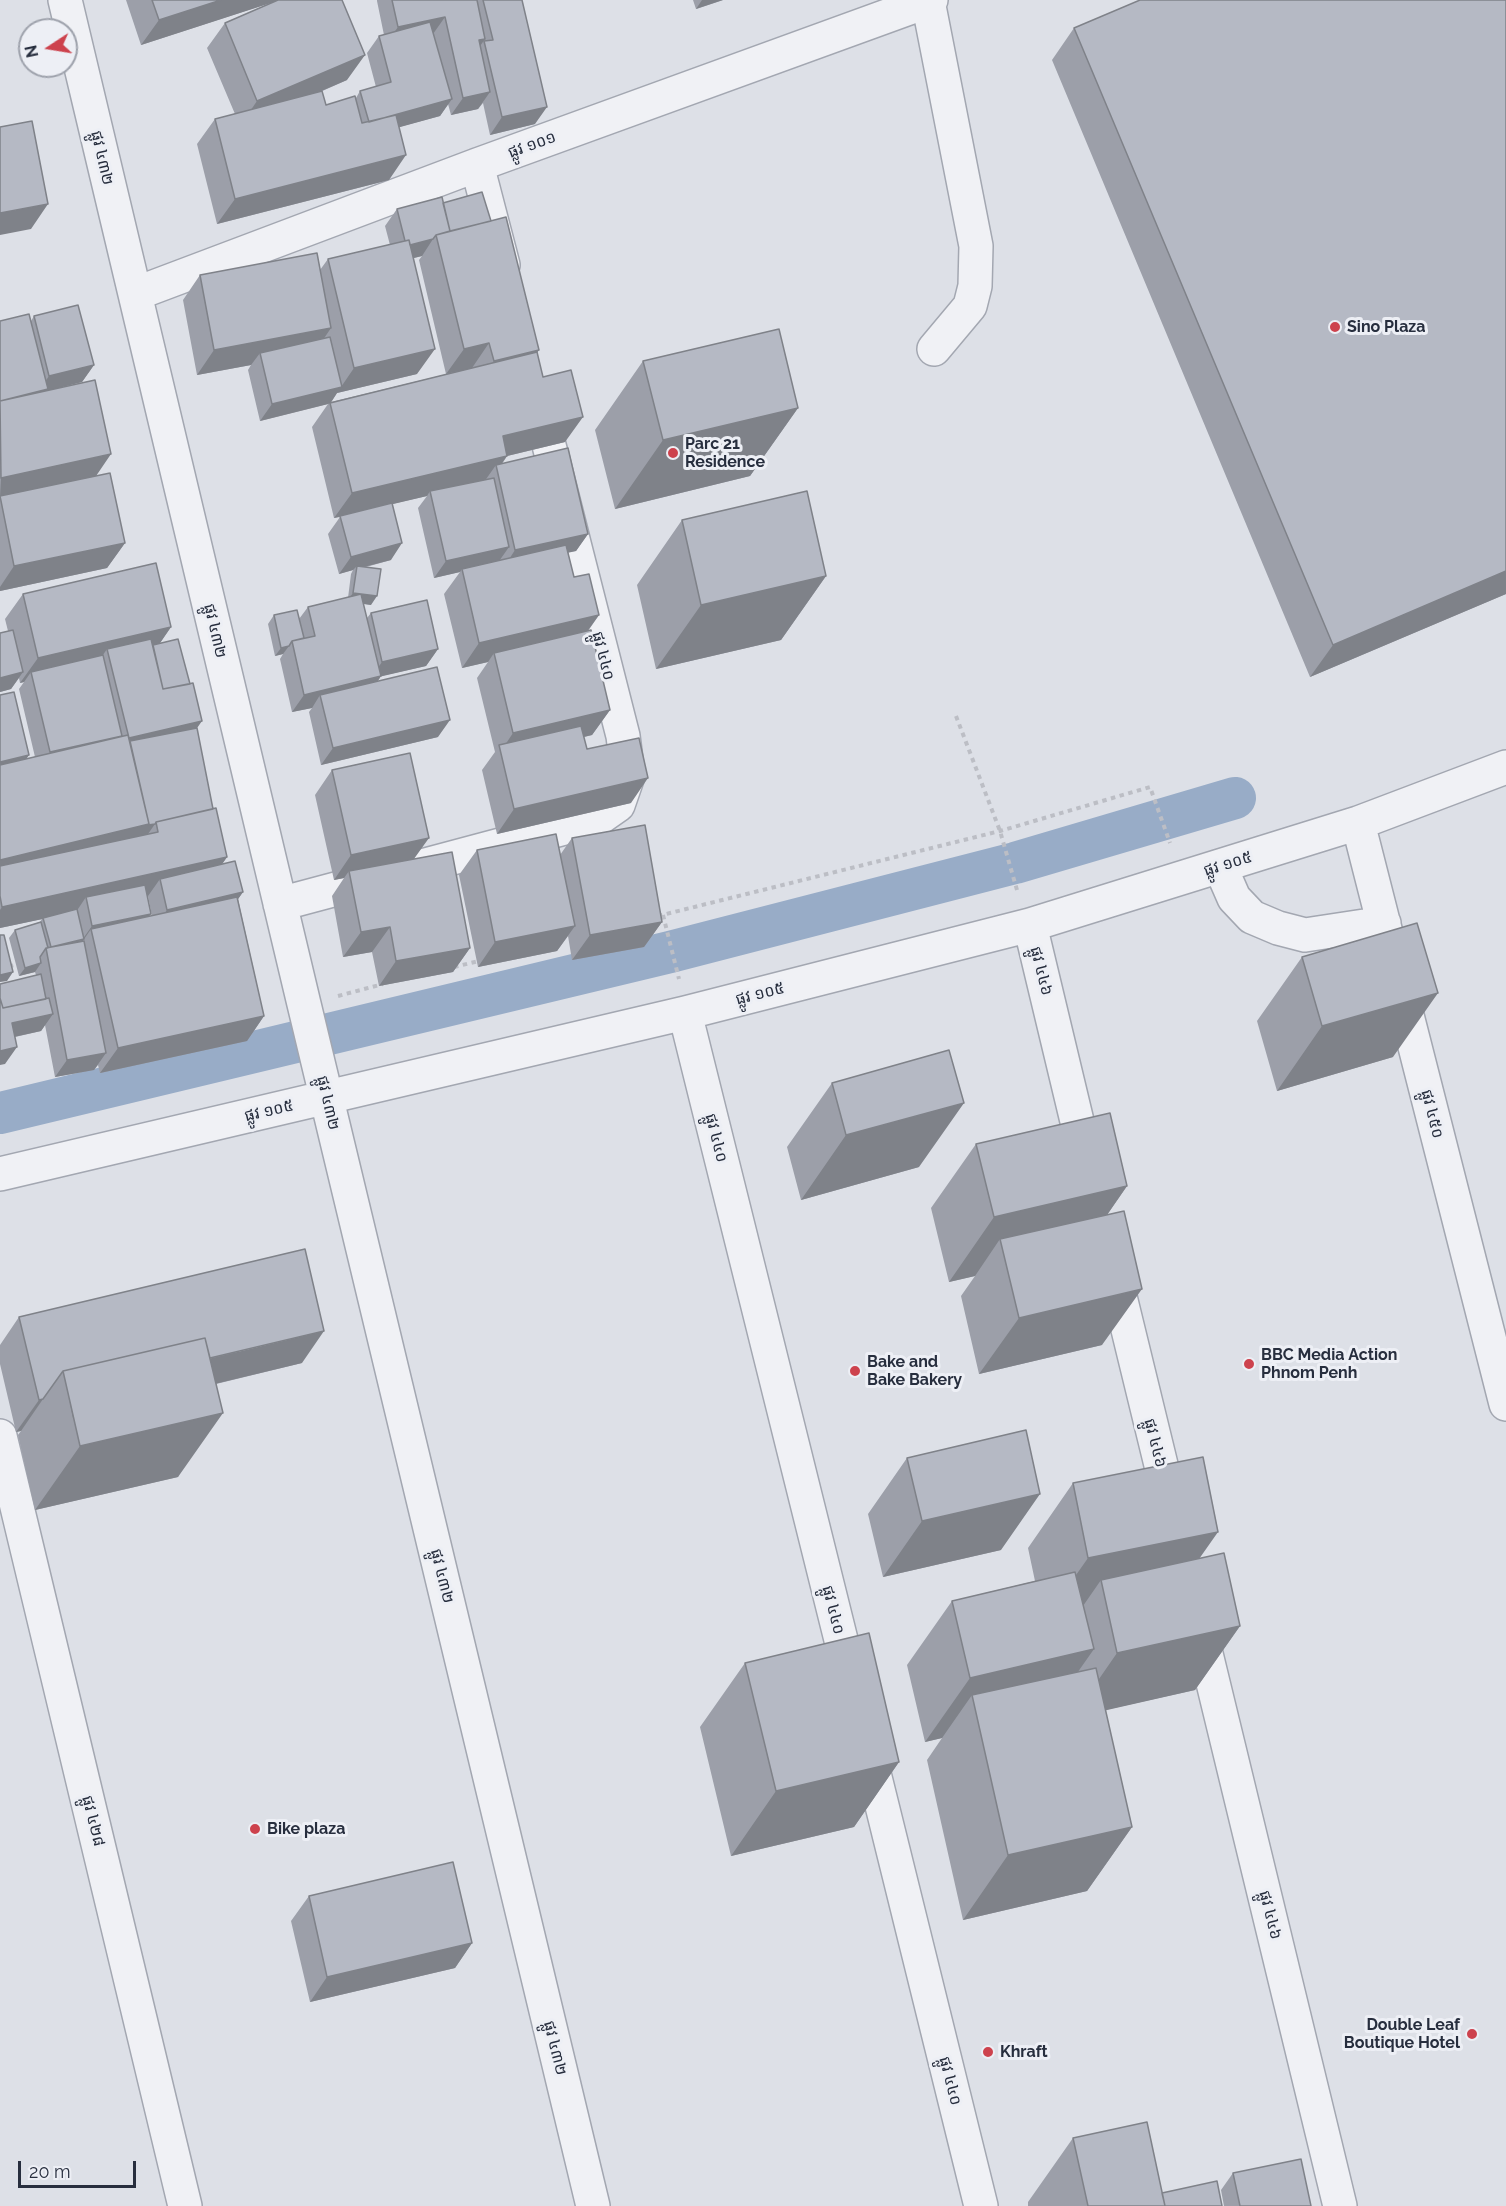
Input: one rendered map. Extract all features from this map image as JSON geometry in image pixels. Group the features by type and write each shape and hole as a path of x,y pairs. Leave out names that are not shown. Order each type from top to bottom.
{"street":[{"name":"ផ្លូវ ៤៣២","path":"65,0 323,1084 594,2206"},
{"name":"ផ្លូវ ១០១","path":"135,294 477,165 930,1"},
{"path":"930,1 976,246 975,286 970,306 934,349"},
{"path":"477,165 509,291"},
{"name":"ផ្លូវ ៤៤០","path":"280,904 598,819 618,805 628,776 623,736 530,370"},
{"name":"ផ្លូវ ១០៥","path":"0,1174 323,1084 685,1013 1030,925 1358,824 1506,767"},
{"name":"ផ្លូវ ៤៥០","path":"1358,824 1506,1404"},
{"path":"1220,866 1234,898 1252,917 1278,928 1305,935 1384,923"},
{"name":"ផ្លូវ ៤៤៦","path":"1030,925 1095,1193"},
{"name":"ផ្លូវ ៤៤០","path":"685,1013 981,2206"},
{"name":"ផ្លូវ ៤៤៦","path":"1106,1239 1179,1542"},
{"name":"ផ្លូវ ៤២៨","path":"0,1436 185,2206"},
{"name":"ផ្លូវ ៤៤៦","path":"1193,1600 1340,2206"}],"path":[{"path":"956,716 1003,838 1016,887"},
{"path":"652,918 664,917 1000,831 1150,787 1169,841"},
{"path":"664,917 677,972"},
{"path":"443,970 489,958"},
{"path":"0,968 23,963"},
{"path":"304,1004 385,984"}],"building":[{"path":"152,0 221,0 159,20"},
{"path":"278,0 342,0 365,55 257,101 225,23"},
{"path":"392,0 477,0 485,39 479,40 490,92 463,98 445,17 398,27"},
{"path":"483,0 522,0 547,107 502,117 484,41 493,40"},
{"name":"Sino Plaza","path":"1140,0 1506,0 1506,571 1333,645 1074,28"},
{"path":"430,22 452,99 369,122 360,91 391,82 379,36"},
{"path":"322,91 326,105 355,96 362,123 396,115 406,155 235,199 215,119"},
{"path":"32,121 48,204 0,213 0,127"},
{"path":"482,192 491,221 450,231 443,203"},
{"path":"442,197 450,231 436,235 433,239 410,245 409,240 405,241 397,209"},
{"path":"506,217 539,350 494,361 489,343 464,349 436,235"},
{"path":"409,240 435,349 354,368 328,259"},
{"path":"317,253 331,328 214,350 200,275"},
{"path":"78,305 94,365 49,376 34,316"},
{"path":"29,314 48,389 0,401 0,321"},
{"path":"779,329 798,408 663,440 643,361"},
{"path":"330,337 342,387 272,404 260,353"},
{"path":"537,352 543,377 571,370 583,417 503,436 507,456 352,493 330,403"},
{"path":"95,380 111,454 1,478 0,401"},
{"path":"568,448 588,534 515,550 496,465"},
{"path":"110,473 125,543 14,566 0,496"},
{"path":"494,478 509,547 446,561 430,491"},
{"path":"807,491 826,576 701,605 682,520"},
{"path":"392,503 402,543 351,557 340,516"},
{"path":"566,545 574,577 589,574 599,615 479,643 462,569"},
{"path":"156,563 171,627 38,658 23,594"},
{"path":"357,566 381,569 377,596 353,593"},
{"path":"361,594 381,676 304,695 292,641 315,636 308,607"},
{"path":"427,600 438,649 382,662 371,613"},
{"path":"297,610 304,638 292,641 289,646 281,648 274,615"},
{"path":"13,630 23,672 0,678 0,633"},
{"path":"591,630 610,710 513,733 494,653"},
{"path":"151,639 163,689 193,683 202,721 129,738 107,649"},
{"path":"178,639 190,684 163,689 153,645"},
{"path":"103,655 122,736 50,752 31,672"},
{"path":"437,667 450,720 333,748 320,695"},
{"path":"14,692 29,755 0,762 0,695"},
{"path":"581,726 587,749 639,738 648,778 514,809 499,745"},
{"path":"197,728 213,809 148,825 130,741"},
{"path":"128,735 149,824 0,860 0,765"},
{"path":"410,753 429,838 351,855 332,770"},
{"path":"216,808 227,857 2,907 0,866 158,832 156,822"},
{"path":"645,825 662,922 590,935 572,838"},
{"path":"556,834 575,926 495,942 477,850"},
{"path":"452,852 470,948 396,961 390,927 361,932 349,871"},
{"path":"235,861 243,892 167,910 160,879"},
{"path":"145,885 151,914 92,926 86,897"},
{"path":"237,897 264,1016 118,1048 91,929"},
{"path":"77,909 84,939 51,947 43,918"},
{"path":"41,922 48,948 40,957 41,963 25,968 15,930"},
{"path":"1417,923 1438,993 1322,1026 1302,957"},
{"path":"0,935 4,935 13,972 0,975"},
{"path":"84,941 106,1053 67,1060 46,948"},
{"path":"41,974 46,999 3,1008 0,984"},
{"path":"0,998 3,1008 49,998 53,1014 12,1023 17,1047 0,1051"},
{"path":"949,1050 964,1103 846,1135 832,1083"},
{"path":"1110,1113 1127,1186 994,1217 976,1144"},
{"path":"1124,1211 1142,1289 1019,1318 1000,1239"},
{"path":"305,1249 324,1331 210,1358 205,1338 63,1371 43,1399 39,1400 19,1317"},
{"path":"205,1338 223,1413 80,1446 63,1371"},
{"path":"1026,1430 1040,1494 922,1521 907,1458"},
{"path":"1203,1457 1218,1532 1088,1558 1073,1483"},
{"path":"1224,1553 1240,1626 1117,1653 1101,1580"},
{"path":"1075,1572 1094,1649 970,1678 952,1601"},
{"path":"869,1633 899,1762 776,1791 745,1663"},
{"path":"1096,1668 1132,1827 1008,1855 972,1695"},
{"path":"453,1862 472,1943 327,1977 309,1896"},
{"path":"1147,2122 1165,2206 1088,2206 1073,2138"},
{"path":"1301,2159 1311,2206 1240,2206 1233,2173"},
{"path":"1217,2181 1222,2206 1165,2206 1162,2193"}],"waterway":[{"path":"0,1113 670,952 1015,863 1235,798"}],"place":[{"name":"Sino Plaza","path":"1335,327"},
{"name":"Parc 21 Residence","path":"673,453"},
{"name":"BBC Media Action Phnom Penh","path":"1249,1364"},
{"name":"Bake and Bake Bakery","path":"855,1371"},
{"name":"Bike plaza","path":"255,1829"},
{"name":"Double Leaf Boutique Hotel","path":"1472,2034"},
{"name":"Khraft","path":"988,2052"}]}
